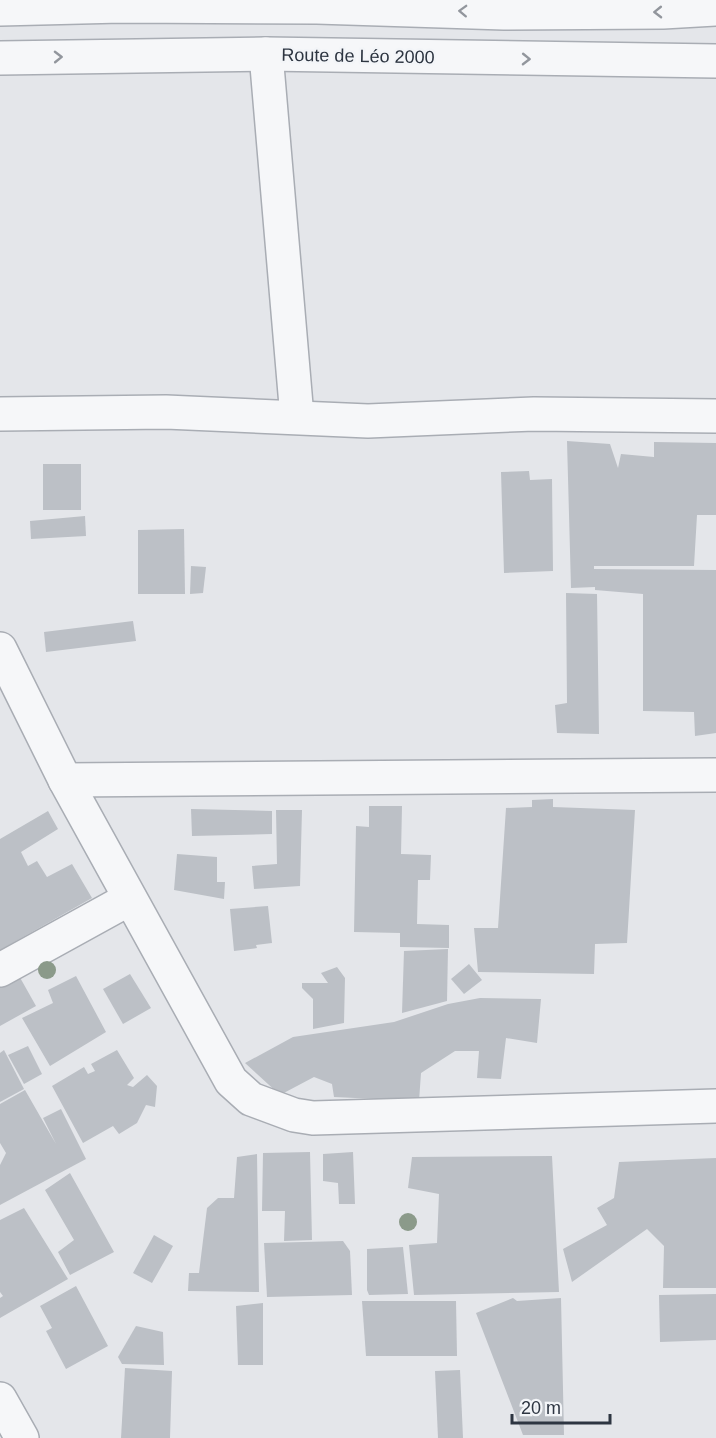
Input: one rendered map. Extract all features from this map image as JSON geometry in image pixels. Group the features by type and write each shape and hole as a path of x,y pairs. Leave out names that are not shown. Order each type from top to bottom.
{"street":[{"path":"0,9 122,3 318,7 504,6 663,12 716,9"},
{"path":"266,54 297,417"},
{"name":"Route de Léo 2000","path":"0,58 266,54 716,61"},
{"path":"0,414 166,412 368,421 534,414 716,416"},
{"path":"0,649 65,780 129,899 231,1080 251,1099 294,1115 313,1118 716,1106"},
{"path":"65,780 716,775"},
{"path":"0,970 129,899"},
{"path":"0,1399 22,1438"}],"building":[{"path":"567,441 610,444 618,468 621,454 654,457 654,442 716,443 716,515 697,515 694,566 594,566 594,569 716,570 716,733 695,736 694,712 643,711 643,594 595,590 595,587 571,588"},
{"path":"43,464 81,464 81,510 43,510"},
{"path":"529,471 530,480 552,479 553,571 504,573 501,472"},
{"path":"85,516 86,536 31,539 30,521"},
{"path":"184,529 185,594 138,594 138,530"},
{"path":"191,566 206,567 203,593 190,594"},
{"path":"566,593 597,594 599,734 557,733 555,705 567,703"},
{"path":"133,621 136,641 46,652 44,632"},
{"path":"553,799 553,807 635,810 627,943 595,944 594,974 478,972 474,928 498,928 506,808 532,807 532,800"},
{"path":"369,806 402,806 401,854 431,855 430,880 418,880 417,924 449,925 449,948 400,947 400,933 354,932 356,826 369,827"},
{"path":"191,809 272,811 272,834 192,836"},
{"path":"276,810 302,810 300,886 254,889 252,866 277,864"},
{"path":"48,811 58,829 21,852 28,866 37,861 47,877 72,864 92,898 0,950 0,839"},
{"path":"177,854 217,857 217,882 225,882 224,899 174,890"},
{"path":"268,906 272,943 256,945 257,948 234,951 230,909"},
{"path":"448,949 447,1001 402,1013 404,951"},
{"path":"469,964 482,980 464,994 451,979"},
{"path":"337,967 345,978 344,1023 313,1029 313,999 302,988 302,983 328,983 321,973"},
{"path":"18,974 36,1006 0,1026 0,985"},
{"path":"130,974 151,1008 123,1024 103,989"},
{"path":"76,976 106,1032 50,1066 22,1018 53,1003 48,990"},
{"path":"480,998 541,999 537,1043 506,1038 501,1079 477,1078 479,1051 455,1051 421,1073 419,1101 334,1097 332,1084 314,1077 280,1095 245,1063 293,1037 394,1022 448,1004"},
{"path":"28,1046 42,1074 24,1084 8,1055"},
{"path":"4,1050 24,1089 0,1102 0,1053"},
{"path":"117,1050 134,1078 127,1085 133,1087 147,1075 157,1086 155,1107 146,1105 137,1123 119,1134 113,1126 83,1143 52,1086 84,1067 88,1074 95,1071 91,1064"},
{"path":"25,1090 56,1144 43,1118 61,1109 86,1159 0,1205 0,1165 6,1153 0,1143 0,1104"},
{"path":"310,1152 312,1240 284,1241 285,1211 262,1211 263,1153"},
{"path":"353,1152 355,1204 339,1204 338,1183 323,1181 323,1154"},
{"path":"257,1154 259,1292 188,1291 189,1273 199,1273 207,1208 218,1198 234,1198 237,1157"},
{"path":"552,1156 559,1292 414,1295 409,1245 437,1243 439,1194 408,1188 412,1157"},
{"path":"716,1158 716,1288 663,1288 664,1246 647,1229 572,1282 563,1249 607,1225 597,1208 614,1198 619,1162"},
{"path":"70,1173 114,1252 70,1275 58,1252 74,1240 45,1190"},
{"path":"24,1208 68,1279 0,1318 0,1298 3,1296 0,1292 0,1220"},
{"path":"154,1235 173,1246 152,1283 133,1273"},
{"path":"343,1241 350,1251 352,1295 267,1297 264,1243"},
{"path":"403,1247 408,1294 369,1295 367,1249"},
{"path":"76,1286 108,1346 66,1369 46,1331 52,1328 40,1306"},
{"path":"716,1294 716,1340 660,1342 659,1295"},
{"path":"513,1298 517,1301 561,1298 564,1435 523,1435 476,1313"},
{"path":"362,1301 456,1301 457,1356 366,1356"},
{"path":"263,1303 263,1365 238,1365 236,1306"},
{"path":"136,1326 163,1332 164,1365 122,1364 118,1357"},
{"path":"125,1368 172,1371 170,1438 121,1438"},
{"path":"460,1370 463,1438 438,1438 435,1371"}]}
